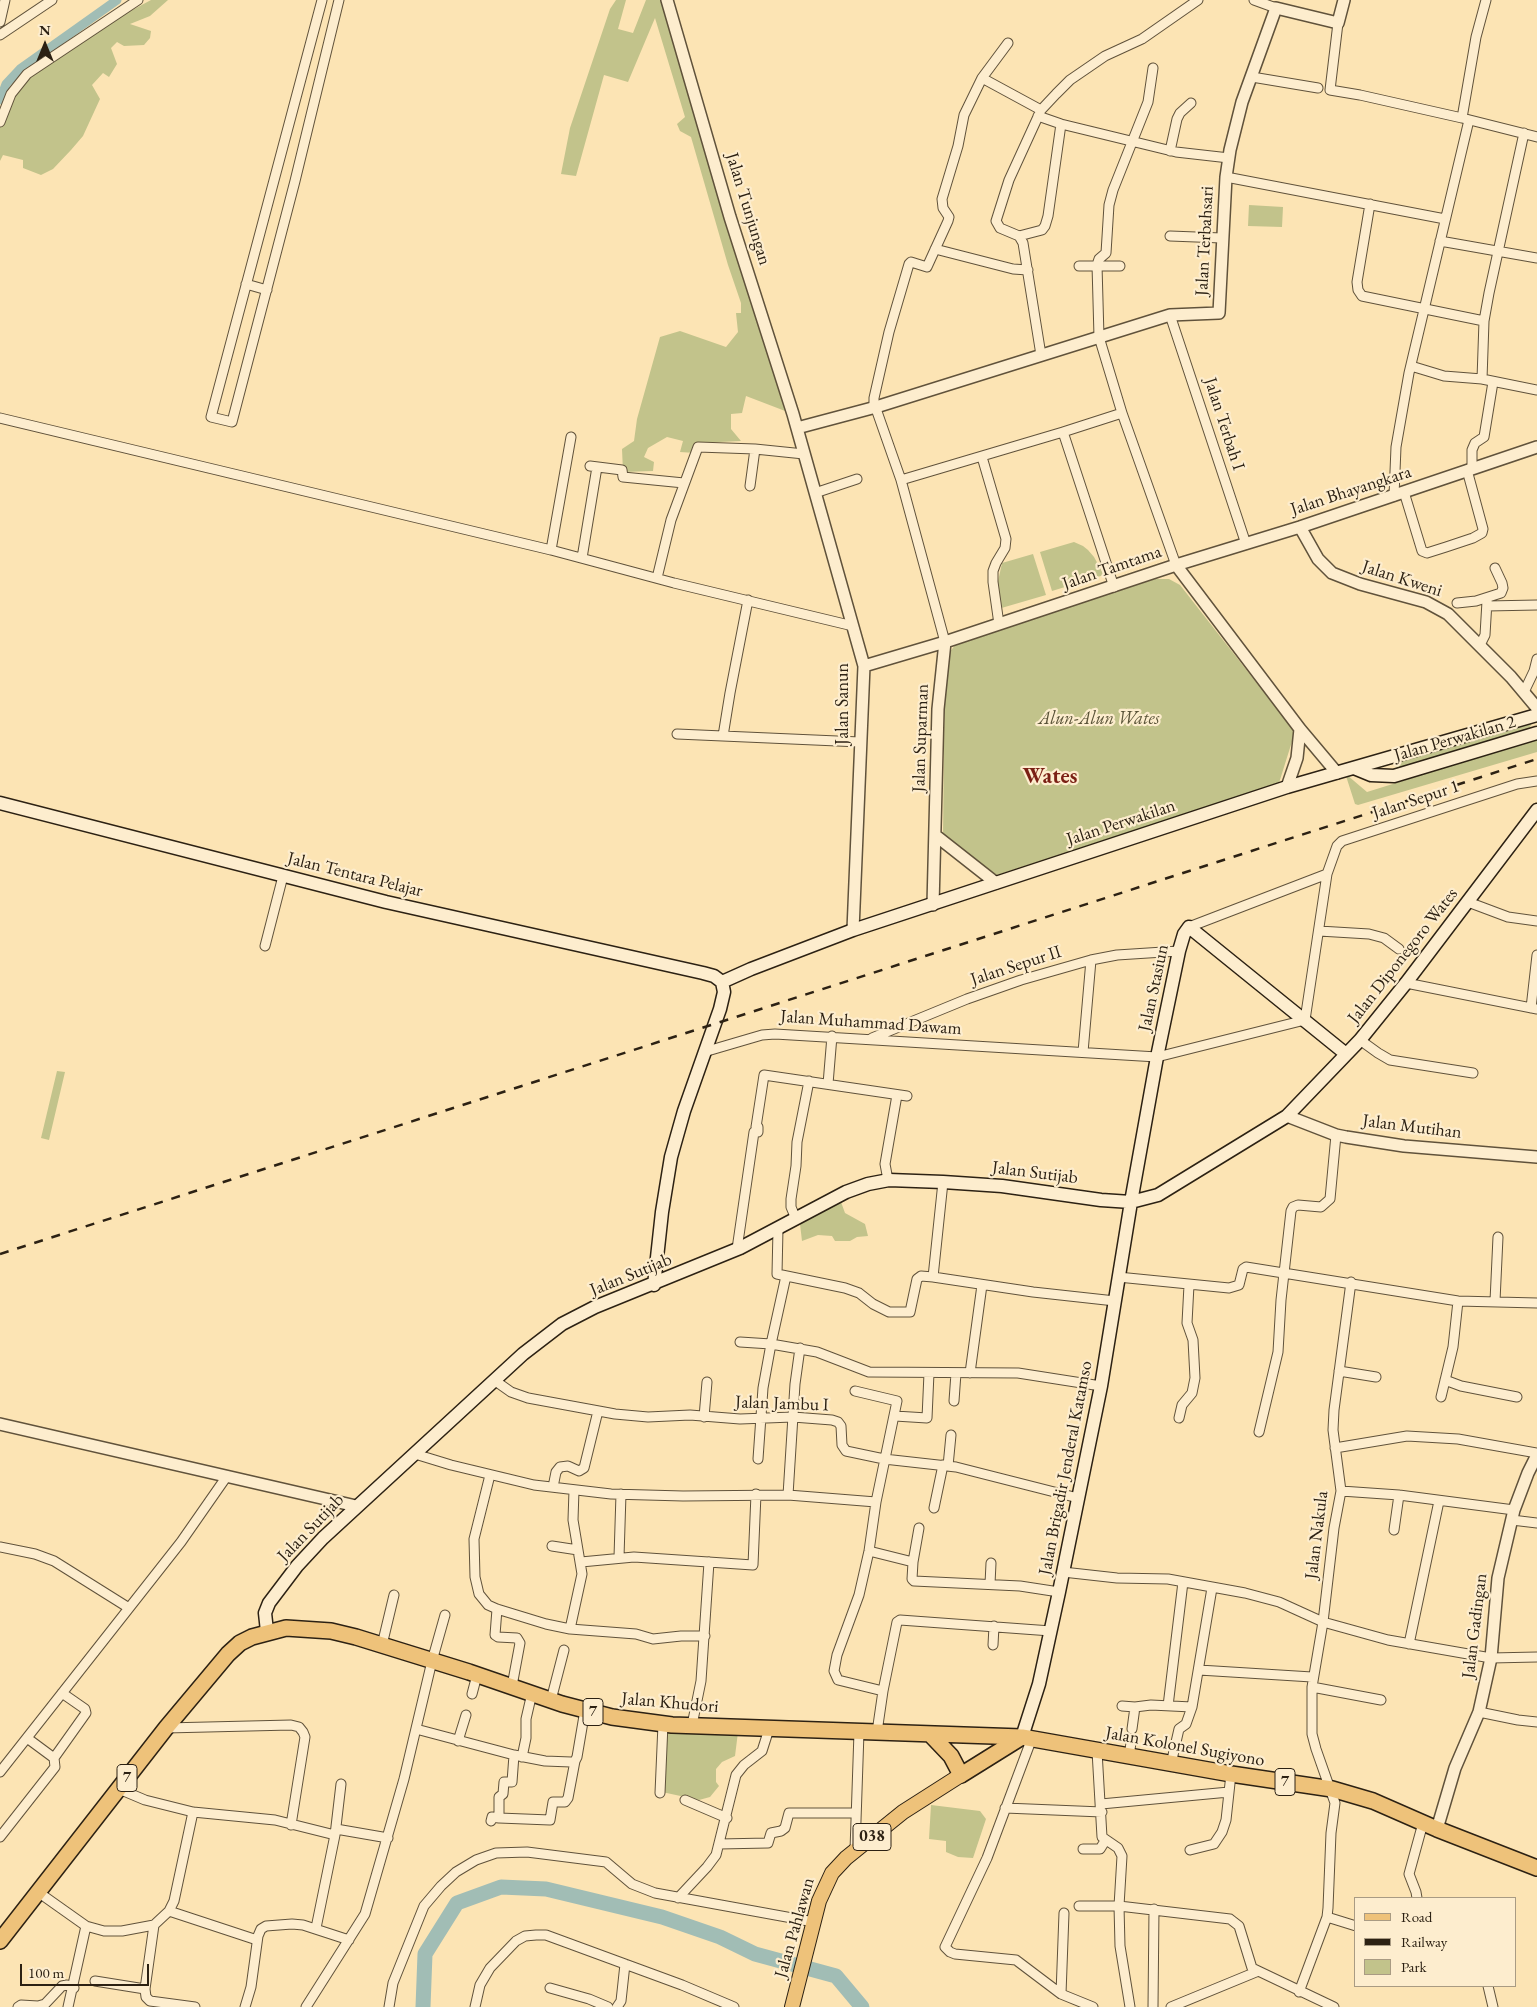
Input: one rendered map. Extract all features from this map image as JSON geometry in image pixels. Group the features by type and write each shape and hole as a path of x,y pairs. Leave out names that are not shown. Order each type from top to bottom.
{"highway":[{"name":"Jalan Khudori","path":"267,1631 286,1628 331,1631 382,1645 552,1700 612,1717 663,1724 1027,1738"},
{"name":"7","path":"0,1941 166,1728 228,1654 240,1643 267,1631"},
{"path":"930,1734 950,1756 961,1775"},
{"name":"Jalan Kolonel Sugiyono","path":"1027,1738 1097,1750 1130,1749 1171,1764 1332,1789 1373,1801 1430,1826 1537,1868"},
{"name":"Jalan Pahlawan","path":"961,1775 1027,1738"}],"main road":[{"name":"Jalan Perwakilan","path":"722,982 751,968 853,930 1287,787 1537,715"},
{"name":"Jalan Perwakilan 2","path":"1354,768 1371,774 1394,776 1537,733"},
{"name":"Jalan Tentara Pelajar","path":"0,803 396,904 703,973 714,976 722,982"},
{"name":"Jalan Diponegoro Wates","path":"1287,1116 1360,1040 1537,810"},
{"name":"Jalan Stasiun","path":"1131,1202 1157,1057 1179,950 1184,934 1189,927"},
{"path":"1189,927 1346,1054"},
{"path":"654,1285 660,1222 671,1157 684,1111 724,992 722,982"},
{"name":"Jalan Sutijab","path":"267,1631 265,1613 274,1596 298,1566 356,1506 523,1354 562,1324 595,1308 737,1250 778,1230 846,1192 868,1184 888,1180 1002,1186 1101,1200 1131,1202 1158,1195 1287,1116"},
{"name":"Jalan Brigadir Jenderal Katamso","path":"1027,1738 1060,1592 1101,1386 1131,1202"},
{"name":"Jalan Pahlawan","path":"792,2007 822,1891 832,1873 855,1850 903,1812 961,1775"}],"street":[{"path":"0,22 5,0"},
{"path":"0,35 52,0"},
{"path":"0,122 11,94 27,74 138,0"},
{"path":"322,0 211,417 232,422 295,181 339,0"},
{"name":"Jalan Tunjungan","path":"667,0 729,212 797,428"},
{"path":"1180,12 1181,0"},
{"path":"1041,355 1023,243 1019,236 1000,228 996,221 1009,180 1040,113 1070,80 1105,56 1142,39 1198,0"},
{"path":"1254,0 1276,8 1338,23"},
{"path":"1324,89 1344,0"},
{"path":"1486,0 1476,37 1465,119 1445,219 1411,366 1399,430 1399,494 1422,551 1427,554 1482,533 1483,529 1470,470 1472,450 1475,443 1484,437 1493,382"},
{"name":"Jalan Terbahsari","path":"797,428 876,408 1170,315 1219,313 1222,238 1229,158 1242,102 1276,8"},
{"path":"945,642 901,480 874,398 880,368 909,264 911,262 927,267 949,219 943,208 942,199 958,146 964,114 982,78 1008,43"},
{"path":"1153,68 1148,102 1113,190 1109,205 1106,253 1098,261 1097,266 1099,337 1122,413 1176,565"},
{"path":"1252,77 1360,95 1524,132 1537,137"},
{"path":"982,78 1061,124 1170,150 1229,158"},
{"path":"1170,150 1177,119 1191,103"},
{"path":"1019,236 1042,230 1045,226 1061,124"},
{"path":"1482,379 1484,321 1510,187 1524,132"},
{"path":"1226,177 1445,219"},
{"path":"1370,204 1357,282 1362,296 1484,321"},
{"path":"1170,236 1222,238"},
{"path":"1440,241 1537,258"},
{"path":"935,249 1013,269 1028,270"},
{"path":"1079,266 1120,266"},
{"path":"246,284 267,290"},
{"name":"Jalan Terbah I","path":"1170,315 1246,544"},
{"path":"1411,366 1444,376 1482,379 1537,390"},
{"path":"901,480 1122,413"},
{"path":"0,418 552,550 853,626"},
{"name":"Jalan Sanun","path":"797,428 864,666 853,930"},
{"path":"1063,432 1114,587"},
{"path":"552,550 570,437"},
{"path":"657,578 671,520 699,446 804,454"},
{"name":"Jalan Bhayangkara","path":"1176,565 1300,527 1537,447"},
{"path":"750,486 755,450"},
{"path":"982,457 1006,539 1005,548 993,571 992,582 999,624"},
{"path":"582,558 593,467 622,470 623,477 684,483"},
{"path":"815,493 857,480"},
{"name":"Jalan Kweni","path":"1300,527 1318,559 1332,573 1360,584 1437,607 1448,614 1480,645 1537,708"},
{"name":"Jalan Tamtama","path":"864,666 945,642 1176,565 1300,729 1337,773"},
{"path":"1487,602 1503,591 1495,568"},
{"path":"723,736 748,600"},
{"path":"1480,645 1485,635 1487,602"},
{"path":"1457,603 1537,604"},
{"name":"Jalan Suparman","path":"933,905 938,709 945,642"},
{"path":"1524,692 1537,660"},
{"path":"1287,787 1297,758 1300,729"},
{"path":"677,734 860,742"},
{"name":"Jalan Sepur 1","path":"1306,1020 1327,874 1337,846 1342,840 1517,784 1537,781"},
{"path":"936,835 996,883"},
{"path":"1189,927 1327,874"},
{"path":"265,946 283,876"},
{"path":"1468,902 1508,917 1537,921"},
{"path":"1319,930 1369,934 1384,938 1399,948"},
{"name":"Jalan Sepur II","path":"870,1039 967,999 1021,980 1091,960 1117,955 1179,950"},
{"path":"1406,982 1534,1008 1537,955"},
{"path":"1083,1052 1091,960"},
{"name":"Jalan Muhammad Dawam","path":"704,1052 762,1035 832,1036 969,1047 1157,1057 1306,1020"},
{"path":"828,1084 832,1036"},
{"path":"1360,1040 1390,1060 1472,1073"},
{"path":"737,1250 754,1132 757,1132 758,1127 756,1126 764,1075 902,1095 886,1164 888,1180"},
{"path":"796,1220 791,1207 791,1199 796,1166 797,1142 809,1081"},
{"name":"Jalan Mutihan","path":"1287,1116 1336,1135 1404,1146 1537,1157"},
{"path":"1259,1432 1278,1352 1284,1273 1293,1208 1298,1206 1321,1207 1330,1199 1336,1135"},
{"path":"933,1278 943,1182"},
{"path":"778,1230 777,1274 845,1288 859,1293 880,1309 910,1312 919,1277 1115,1301"},
{"path":"1495,1301 1498,1237"},
{"path":"1118,1277 1189,1285 1234,1287 1239,1285 1243,1269 1246,1267 1351,1282 1403,1293 1458,1301 1537,1303"},
{"path":"758,1459 763,1388 786,1276"},
{"name":"Jalan Nakula","path":"1299,1992 1327,1916 1331,1833 1335,1802 1312,1734 1312,1677 1323,1622 1334,1528 1341,1492 1335,1448 1334,1410 1351,1282"},
{"path":"970,1373 982,1285"},
{"path":"1179,1418 1182,1405 1192,1393 1195,1378 1193,1340 1187,1323 1189,1285"},
{"path":"1441,1397 1454,1347 1458,1301"},
{"path":"740,1342 800,1348 821,1353 867,1372 1025,1374 1101,1386"},
{"path":"788,1495 789,1455 800,1348"},
{"path":"1339,1371 1376,1377"},
{"path":"895,1416 927,1418 929,1373"},
{"path":"954,1402 956,1373"},
{"name":"Jalan Jambu I","path":"494,1380 511,1392 528,1398 598,1411 648,1417 690,1415 761,1420 793,1417 832,1420 838,1422 841,1426 842,1446 846,1451 884,1459 945,1466 1078,1498"},
{"path":"1445,1380 1461,1386 1517,1397"},
{"path":"704,1417 707,1382"},
{"path":"855,1391 896,1400 898,1403 884,1459 869,1551 858,1595 837,1655 834,1671 838,1680 884,1691"},
{"path":"553,1487 556,1472 560,1467 568,1466 579,1472 584,1468 598,1411"},
{"path":"0,1424 356,1506"},
{"path":"934,1508 945,1466 950,1435"},
{"path":"1335,1448 1407,1436 1458,1439 1537,1454"},
{"path":"415,1454 490,1475 574,1490 683,1496 788,1495 876,1502"},
{"name":"Jalan Gadingan","path":"1430,1826 1479,1712 1492,1658 1498,1578 1513,1515 1537,1454"},
{"path":"490,1475 475,1529 474,1551 476,1586 479,1594 488,1605 546,1624 570,1629 636,1634 653,1639 705,1636"},
{"path":"0,1772 180,1542 227,1476"},
{"path":"570,1629 582,1574 573,1520 574,1490"},
{"path":"1341,1492 1399,1495 1439,1501 1513,1515 1537,1523"},
{"path":"619,1557 621,1494"},
{"path":"581,1562 634,1557 754,1564 756,1494"},
{"path":"1394,1530 1399,1495"},
{"path":"1410,1644 1439,1501"},
{"path":"919,1528 912,1581 1020,1586 1060,1592"},
{"path":"552,1546 578,1550"},
{"path":"0,1547 48,1558 129,1608"},
{"path":"869,1551 913,1562"},
{"path":"692,1725 701,1681 709,1562"},
{"path":"990,1584 991,1563"},
{"path":"1063,1572 1182,1582 1245,1593 1279,1602 1323,1622 1410,1644 1492,1658 1537,1657"},
{"path":"1168,1706 1182,1582"},
{"path":"1171,1764 1179,1729 1186,1724 1192,1707 1202,1635 1212,1588"},
{"path":"382,1645 394,1595"},
{"path":"497,1609 495,1635 498,1637 516,1638 520,1643 512,1686"},
{"path":"306,2007 365,1914 388,1838 445,1615"},
{"path":"877,1732 896,1622 898,1620 1051,1631"},
{"path":"993,1645 994,1626"},
{"path":"552,1700 564,1650"},
{"path":"1198,1670 1312,1677"},
{"path":"472,1694 477,1675"},
{"path":"1312,1687 1381,1700"},
{"path":"0,1837 55,1767 54,1758 86,1713 85,1709 62,1693"},
{"path":"532,1693 526,1719 526,1738 518,1756 512,1782 504,1782 503,1794 499,1797 495,1820 550,1820 554,1802 565,1802 568,1798 585,1710"},
{"path":"1122,1706 1192,1707"},
{"path":"1132,1729 1135,1707"},
{"path":"1479,1712 1537,1722"},
{"path":"458,1740 466,1715"},
{"path":"660,1793 663,1724"},
{"path":"166,1728 291,1725 299,1727 304,1732 305,1737 291,1824"},
{"path":"416,1729 518,1756 545,1761 571,1762 575,1760"},
{"path":"678,1898 716,1855 727,1818 736,1775 744,1765 762,1751 769,1729"},
{"path":"855,1850 859,1732"},
{"path":"27,1738 54,1758"},
{"path":"1027,1738 987,1858 946,1943 946,1950 955,1954 1016,1960 1061,1994 1093,2007"},
{"path":"1097,1750 1102,1832 1105,1841 1118,1848 1122,1856 1119,1906 1120,1946 1130,2007"},
{"path":"1190,1850 1213,1845 1217,1842 1226,1820 1230,1774"},
{"path":"316,1928 335,1832 341,1784"},
{"path":"119,1789 145,1800 193,1812 275,1820 335,1832 388,1838"},
{"path":"1005,1808 1101,1808 1229,1792"},
{"path":"685,1800 727,1818"},
{"path":"38,1892 86,1926 104,1931 142,1929 154,1925 169,1910 174,1901 193,1812"},
{"path":"719,1844 768,1843 770,1832 781,1831 785,1828 789,1812 855,1813"},
{"path":"1417,1897 1409,1874 1430,1826"},
{"path":"1083,1849 1100,1848 1105,1841"},
{"path":"389,2007 393,1983 424,1906 456,1872 483,1857 508,1852 527,1852 606,1862 634,1885 655,1893 814,1923"},
{"path":"1079,1906 1119,1906 1154,1909 1230,1919 1236,1922 1250,1964 1256,1972 1334,2007"},
{"path":"1153,2007 1154,1909"},
{"path":"169,1910 257,1940"},
{"path":"1061,1994 1064,1913"},
{"path":"1327,1916 1354,1925"},
{"path":"245,2007 251,1987 257,1940 261,1929 266,1926 292,1924 316,1928 350,1940"},
{"path":"154,1925 145,1989 146,1997 150,2000 195,2007"},
{"path":"68,2007 74,1988 86,1926"},
{"path":"475,2007 480,1985 490,1968 509,1946 525,1936 546,1935 682,1985 734,2007"},
{"path":"617,2007 621,2001 625,1964"},
{"path":"1174,2006 1256,1972"},
{"path":"95,1981 145,1989"},
{"path":"18,2007 21,2005 38,2006 45,2004 62,1986 67,1985 74,1988"},
{"path":"1488,1987 1493,2007"},
{"path":"550,1988 589,1999 606,2007"}],"green space":[{"path":"151,0 168,0 150,16 130,24 151,31 150,38 144,45 124,46 117,42 111,48 117,64 109,77 103,73 92,85 100,99 83,136 71,150 53,169 41,175 23,168 23,160 3,155 0,161 0,125 14,89 27,76 110,22"},
{"path":"616,0 626,0 618,29 633,33 646,0 667,0 793,414 746,396 742,413 731,414 731,429 741,441 698,443 695,453 680,452 683,441 667,437 648,448 644,457 654,462 653,471 623,472 622,449 634,441 637,419 660,337 680,331 726,347 738,332 736,313 741,313 741,303 691,137 680,131 677,124 685,117 655,18 628,82 604,75 576,176 561,174 570,128 610,9"},
{"path":"1249,205 1283,207 1282,227 1248,226"},
{"path":"1074,542 1088,550 1104,575 1052,591 1040,552"},
{"path":"1033,554 1046,595 998,609 997,586 1002,563"},
{"name":"Alun-Alun Wates","path":"1155,579 1169,579 1180,585 1295,732 1279,783 997,875 943,836 945,658 956,644"},
{"path":"1527,720 1532,723 1529,729 1399,769 1394,765 1397,759"},
{"path":"1537,739 1537,752 1358,805 1355,804 1346,776 1367,792"},
{"path":"57,1071 65,1072 49,1140 41,1138"},
{"path":"841,1202 845,1213 865,1224 868,1236 857,1237 850,1241 835,1241 832,1236 818,1235 802,1241 800,1224"},
{"path":"664,1729 738,1732 735,1756 722,1762 716,1769 716,1782 719,1786 710,1797 699,1800 662,1792"},
{"path":"931,1805 980,1811 986,1819 973,1858 958,1857 946,1852 946,1841 929,1839"}],"waterway":[{"path":"0,100 6,84 20,69 117,0"},
{"path":"423,2007 425,1954 457,1903 501,1887 546,1889 662,1917 720,1937 755,1954 836,1976 862,2007"}],"tunnel":[{"path":"1131,1743 1132,1729"}],"railway":[{"path":"0,1254 1537,759"}],"district":[{"name":"Wates","path":"1050,777"}]}
